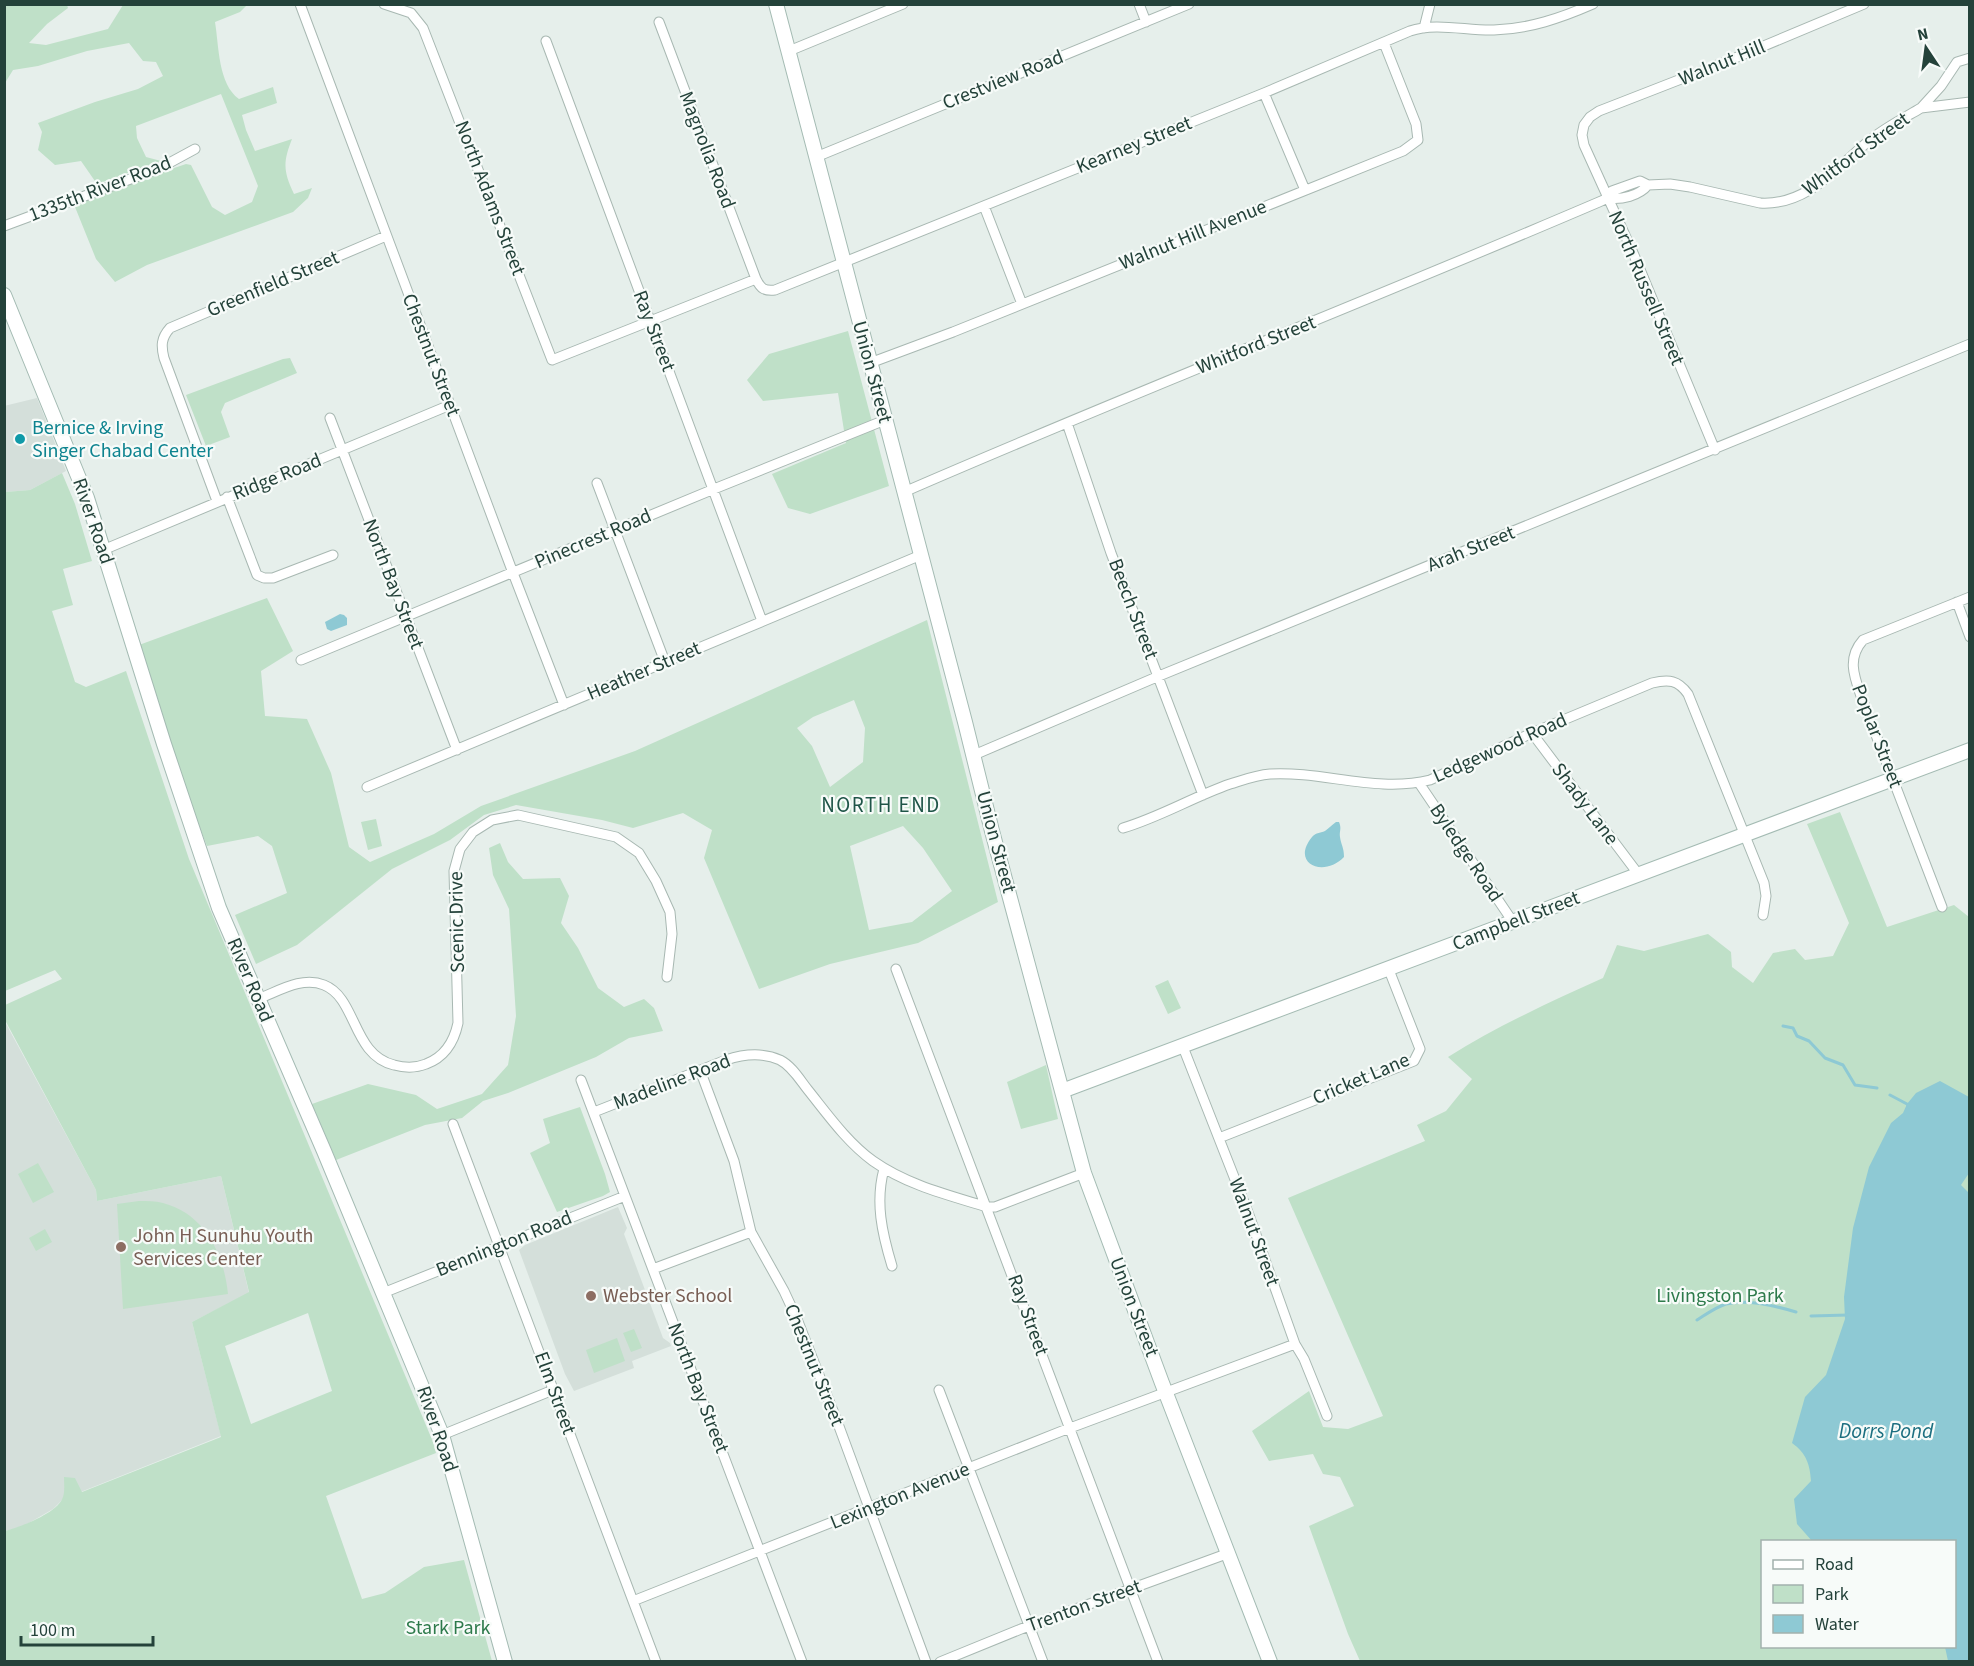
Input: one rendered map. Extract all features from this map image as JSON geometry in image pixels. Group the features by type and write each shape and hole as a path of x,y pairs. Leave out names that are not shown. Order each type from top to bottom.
{"street":[{"name":"Chestnut Street","path":"300,4 564,705"},
{"name":"North Adams Street","path":"384,4 418,19 428,37 552,360 651,321"},
{"name":"Union Street","path":"776,4 1084,1173 1270,1662"},
{"path":"789,51 903,4"},
{"path":"1139,4 1146,22"},
{"name":"Crestview Road","path":"816,157 1189,4"},
{"path":"1430,4 1424,28 1494,30 1521,28 1556,19 1593,4"},
{"name":"Walnut Hill","path":"1584,125 1599,111 1731,60 1864,4"},
{"name":"Magnolia Road","path":"659,22 756,279"},
{"name":"Kearney Street","path":"844,263 1264,93 1410,31 1424,28"},
{"name":"Ray Street","path":"546,41 762,621"},
{"name":"Walnut Hill Avenue","path":"870,363 1404,150 1418,140 1416,124 1384,43"},
{"name":"Whitford Street","path":"1922,108 1958,62 1970,58"},
{"path":"1264,93 1305,190"},
{"name":"Whitford Street","path":"904,492 1465,260 1608,198 1612,191 1631,183 1690,187 1761,203 1771,204 1791,200 1817,185 1888,126 1922,108 1970,102"},
{"name":"North Russell Street","path":"1584,125 1582,135 1584,145 1715,450"},
{"name":"1335th River Road","path":"4,226 160,168 195,149"},
{"path":"984,206 1022,304"},
{"name":"Greenfield Street","path":"217,501 164,358 161,348 163,337 170,328 386,236"},
{"path":"651,321 756,279 761,288 766,291 776,290 844,263"},
{"name":"River Road","path":"4,295 87,498 219,908 442,1435 505,1662"},
{"name":"Arah Street","path":"974,755 1159,676 1970,344"},
{"name":"Ridge Road","path":"103,549 450,405"},
{"name":"North Bay Street","path":"330,418 458,750"},
{"name":"Pinecrest Road","path":"302,660 885,420"},
{"name":"Beech Street","path":"1067,423 1111,553 1203,795"},
{"path":"597,483 665,662"},
{"path":"227,497 257,575 273,578 333,555"},
{"name":"Heather Street","path":"367,787 921,555"},
{"name":"Poplar Street","path":"1942,907 1855,677 1853,657 1856,647 1863,640 1970,597"},
{"path":"1957,602 1970,637"},
{"name":"Ledgewood Road","path":"1123,828 1144,822 1203,795 1248,778 1268,774 1299,774 1349,782 1419,783 1441,777 1532,733 1652,683 1673,680 1682,685 1688,694 1745,835"},
{"name":"Shady Lane","path":"1532,733 1639,875"},
{"name":"Campbell Street","path":"1062,1091 1970,750"},
{"name":"Byledge Road","path":"1419,783 1513,922"},
{"name":"Scenic Drive","path":"258,999 297,984 308,982 325,985 336,991 366,1046 381,1060 403,1067 414,1067 424,1065 441,1056 453,1042 458,1023 454,871 460,849 473,832 492,820 518,815 616,837 639,853 656,881 670,912 672,934 667,977"},
{"path":"1745,835 1764,883 1766,896 1763,915"},
{"name":"Ray Street","path":"896,969 1158,1662"},
{"name":"Cricket Lane","path":"1219,1137 1414,1061 1420,1049 1389,970"},
{"name":"Walnut Street","path":"1183,1047 1219,1137 1295,1344 1304,1359 1327,1416"},
{"name":"Madeline Road","path":"594,1112 700,1070 744,1055 760,1055 782,1061 796,1074 857,1149 884,1169 931,1190 987,1207"},
{"name":"Chestnut Street","path":"700,1070 734,1161 751,1232 790,1304 926,1662"},
{"name":"North Bay Street","path":"581,1080 802,1662"},
{"name":"Elm Street","path":"453,1124 656,1662"},
{"path":"884,1169 879,1191 880,1221 892,1266"},
{"path":"987,1207 1002,1205 1084,1173"},
{"name":"Bennington Road","path":"383,1293 625,1196"},
{"path":"653,1269 751,1232"},
{"name":"Lexington Avenue","path":"633,1601 1070,1428 1295,1344"},
{"path":"442,1435 553,1390"},
{"path":"939,1390 1042,1662"},
{"name":"Trenton Street","path":"940,1662 1029,1626 1229,1553"}],"shaded area":[{"path":"37,398 66,471 30,490 5,492 4,406"},
{"name":"John H Sunuhu Youth Services Center","path":"4,1020 96,1190 97,1201 221,1176 249,1293 192,1322 221,1436 63,1499 53,1509 22,1527 5,1531"},
{"name":"Webster School","path":"618,1207 627,1228 624,1234 663,1338 671,1346 632,1361 634,1368 574,1391 565,1374 519,1250 525,1245"}],"green space":[{"path":"5,5 67,5 68,8 47,24 29,43 46,45 108,29 123,5 247,5 240,12 215,22 223,74 232,92 239,99 273,87 277,103 242,115 246,130 255,151 292,139 286,160 288,179 294,194 312,188 308,198 293,212 147,265 115,282 96,259 73,202 186,164 191,165 212,207 225,215 252,202 258,186 221,94 136,126 137,138 146,157 161,161 97,184 81,161 55,165 38,150 42,132 38,123 138,89 163,76 156,62 143,61 129,43 13,70 5,83"},
{"path":"848,331 889,486 810,514 788,508 772,474 846,443 838,393 763,401 747,380 769,354"},
{"path":"290,358 297,373 225,403 221,412 230,437 206,446 186,395"},
{"name":"Stark Park","path":"62,473 75,504 92,561 63,569 73,605 52,611 75,682 86,687 126,671 189,859 433,1442 436,1453 326,1496 362,1599 385,1593 424,1567 464,1560 492,1661 5,1661 5,1531 29,1523 60,1503 63,1497 64,1477 75,1478 82,1492 221,1437 192,1322 249,1292 221,1176 97,1201 96,1190 5,1020 5,1005 62,979 55,970 5,991 5,492 30,490","holes":["308,1313 332,1391 251,1424 225,1346"]},
{"path":"267,598 293,651 261,671 265,716 307,719 331,773 349,847 370,862 434,834 481,806 635,751 927,620 998,902 918,943 830,964 759,989 704,858 712,830 683,813 633,828 602,820 516,805 484,815 450,840 392,869 297,945 256,964 235,915 287,893 272,846 258,836 207,846 187,795 139,645","holes":["854,700 865,728 863,762 830,787 812,746 797,728 813,717","903,826 923,848 952,891 912,922 869,930 850,846"]},
{"name":"Livingston Park","path":"1840,812 1887,927 1954,905 1969,917 1969,1661 1360,1661 1309,1526 1354,1506 1340,1477 1323,1474 1313,1454 1269,1461 1252,1431 1309,1391 1323,1427 1348,1429 1383,1416 1288,1198 1425,1141 1417,1125 1446,1111 1472,1079 1448,1057 1544,1005 1603,978 1617,945 1644,951 1708,934 1731,952 1732,967 1753,983 1773,953 1795,949 1805,960 1833,956 1849,923 1807,824"},
{"path":"376,819 382,846 368,850 361,822"},
{"path":"500,843 508,862 523,879 560,878 569,896 561,923 578,948 598,988 624,1007 644,999 654,1008 663,1031 629,1038 596,1057 483,1101 462,1118 425,1125 336,1160 312,1104 368,1084 416,1095 437,1109 482,1094 508,1065 516,1016 509,909 493,875 489,848"},
{"path":"1168,980 1181,1008 1168,1014 1155,986"},
{"path":"1046,1065 1058,1119 1021,1129 1007,1082"},
{"path":"580,1107 610,1192 557,1212 530,1153 550,1143 543,1119"},
{"path":"38,1163 54,1192 33,1203 18,1174"},
{"path":"139,1201 160,1202 178,1208 201,1226 217,1251 228,1294 123,1309 117,1204"},
{"path":"45,1229 52,1242 36,1251 29,1238"},
{"path":"634,1329 642,1348 631,1352 623,1333"},
{"path":"617,1338 625,1361 594,1373 586,1350"}],"water":[{"path":"340,614 347,618 347,625 331,631 327,629 325,622"},
{"path":"1336,822 1340,824 1344,857 1327,867 1312,865 1307,861 1306,846 1313,836 1325,831"},
{"name":"Dorrs Pond","path":"1940,1081 1969,1097 1969,1173 1961,1185 1970,1194 1969,1661 1948,1661 1945,1648 1956,1648 1956,1540 1811,1540 1797,1524 1794,1499 1811,1481 1806,1459 1792,1443 1805,1397 1826,1375 1845,1319 1844,1297 1853,1228 1869,1167 1891,1123 1903,1113 1916,1093"}],"waterway":[{"path":"1783,1026 1793,1028 1797,1036 1809,1041 1825,1058 1843,1065 1855,1085 1877,1088"},
{"path":"1890,1095 1909,1107"},
{"path":"1697,1320 1718,1307 1743,1302 1796,1312"},
{"path":"1811,1316 1848,1315"}],"place":[{"name":"Bernice & Irving Singer Chabad Center","path":"20,439"},
{"name":"John H Sunuhu Youth Services Center","path":"121,1247"},
{"name":"Webster School","path":"591,1296"}],"district":[{"name":"NORTH END","path":"881,805"}]}
